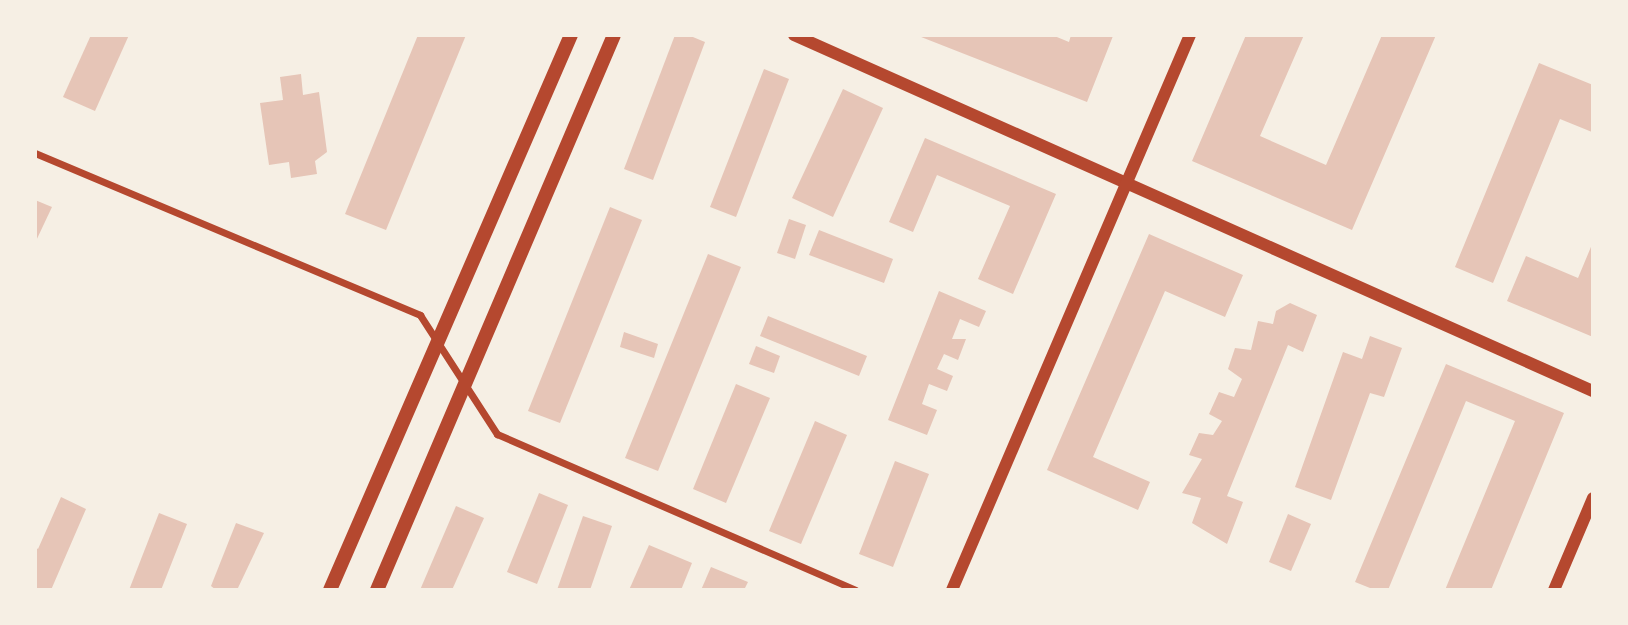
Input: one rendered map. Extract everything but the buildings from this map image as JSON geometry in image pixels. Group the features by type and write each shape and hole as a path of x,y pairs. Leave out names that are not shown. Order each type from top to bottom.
{"main road":[{"path":"330,590 571,35"},
{"path":"377,590 614,35"}],"street":[{"path":"794,35 1593,391"},
{"path":"952,590 1190,35"},
{"path":"35,153 419,314 497,434 855,590"},
{"path":"1554,590 1593,498"}]}
